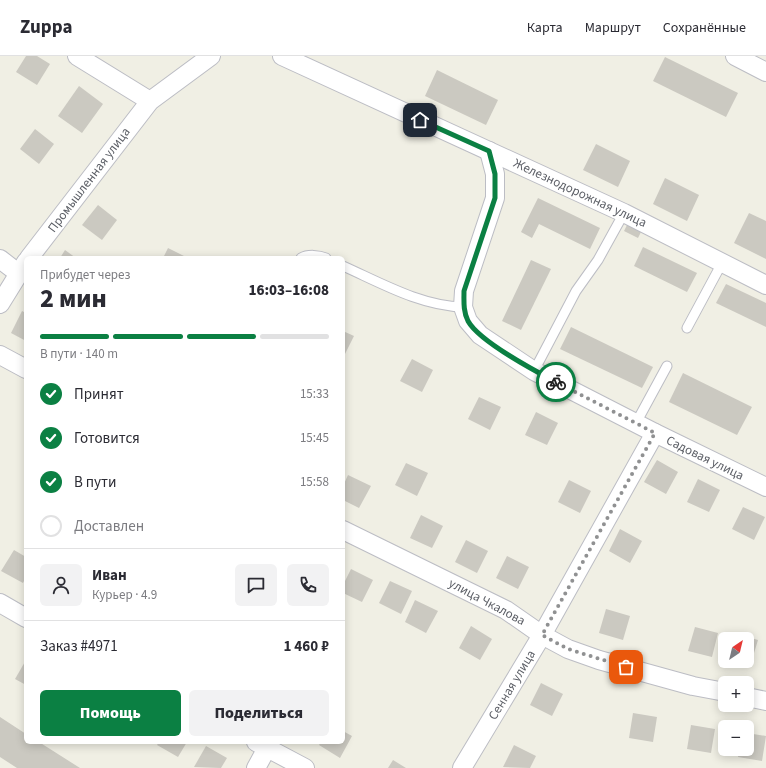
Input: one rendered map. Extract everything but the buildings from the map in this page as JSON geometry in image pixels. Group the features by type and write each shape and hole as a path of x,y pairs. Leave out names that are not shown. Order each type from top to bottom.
{"street":[{"path":"77,56 150,101 211,56"},
{"name":"Железнодорожная улица","path":"282,56 624,213 766,285"},
{"path":"734,56 766,72"},
{"name":"Промышленная улица","path":"31,256 150,101"},
{"path":"463,306 464,291 495,198 495,174 489,151"},
{"path":"0,259 22,268 0,304"},
{"name":"Садовая улица","path":"463,306 468,321 480,335 534,371 636,424 766,487"},
{"path":"0,355 24,368"},
{"name":"Сенная улица","path":"462,768 542,635 655,433"},
{"name":"улица Чкалова","path":"345,531 506,610 542,635 568,649 599,660 693,686 718,691"},
{"path":"0,603 24,617"},
{"path":"754,698 766,701"},
{"path":"256,768 262,745 305,768"}],"lane":[{"path":"534,371 576,291 598,260 624,213"},
{"path":"303,256 322,256"},
{"path":"687,328 722,263"},
{"path":"345,267 427,302 447,306 463,306"},
{"path":"636,424 667,366"}],"way so far":[{"path":"556,382 655,433 542,635 568,649 599,660 626,667"}],"route":[{"path":"420,120 489,151 495,174 495,198 464,291 463,306 468,321 480,335 534,371 556,382"}]}
